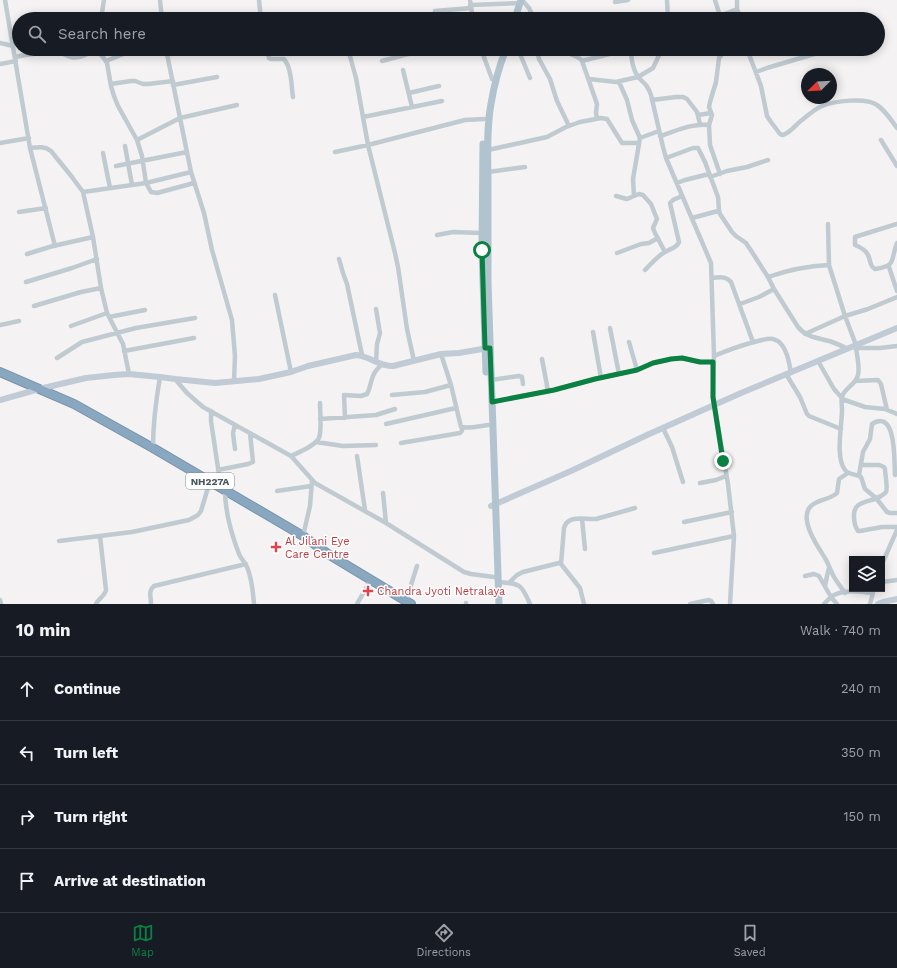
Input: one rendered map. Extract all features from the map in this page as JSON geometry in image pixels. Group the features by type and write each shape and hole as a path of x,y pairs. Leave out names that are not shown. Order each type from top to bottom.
{"highway":[{"name":"NH227A","path":"0,372 84,410 153,448 302,536 328,554 409,602"}],"main road":[{"path":"517,12 521,1"},
{"path":"493,505 492,402 487,348 482,233 483,144 484,119 488,94 499,56"},
{"path":"499,604 496,579 488,425 488,150 489,118 499,69 504,56"},
{"path":"495,604 496,579"}],"street":[{"path":"5,0 12,40"},
{"path":"102,12 104,0"},
{"path":"160,0 161,12"},
{"path":"259,0 260,12"},
{"path":"615,2 628,0"},
{"path":"667,0 668,12"},
{"path":"715,0 719,12"},
{"path":"737,0 738,12"},
{"path":"435,11 470,4 521,1 529,8 531,12"},
{"path":"730,12 737,9"},
{"path":"0,43 12,46"},
{"path":"15,56 30,148 55,246"},
{"path":"0,64 15,59 32,56"},
{"path":"69,56 75,58 82,56"},
{"path":"103,56 106,61 114,96 118,106 137,140 146,183 151,192 154,193 194,183"},
{"path":"106,61 118,56"},
{"path":"167,56 191,172 204,213 212,250 232,320 235,356 234,381"},
{"path":"269,56 271,59 284,59 286,62 289,69 293,97"},
{"path":"350,56 356,78 368,145 396,253 414,361"},
{"path":"382,61 401,56"},
{"path":"484,56 492,79"},
{"path":"521,56 530,78"},
{"path":"538,56 550,79 556,101 569,126"},
{"path":"575,56 582,61 589,79 597,104 597,118"},
{"path":"582,61 602,56"},
{"path":"631,56 633,66 638,77 649,90 666,158 710,260 712,278 714,406 732,512 734,536 730,604"},
{"path":"589,79 619,82 638,77 653,68 659,56"},
{"path":"720,174 711,149 709,125 711,113 709,107 716,82 719,58 721,56"},
{"path":"750,56 761,86 767,116 777,131 783,135 789,133 800,120 819,108 828,104 846,101 863,100 872,102 879,107 897,128"},
{"path":"756,72 808,56"},
{"path":"403,70 412,107"},
{"path":"111,84 131,81 143,84 173,83 217,77"},
{"path":"619,82 627,100 639,140 633,179 634,196"},
{"path":"409,93 439,86"},
{"path":"652,100 683,97 689,100 698,115 700,124"},
{"path":"363,117 442,101"},
{"path":"137,140 180,118 237,106"},
{"path":"698,115 711,113"},
{"path":"488,150 548,137 569,126 597,118 607,119 622,143 639,140 660,133 694,125 709,125"},
{"path":"335,152 465,120 484,119"},
{"path":"0,143 29,138"},
{"path":"881,140 897,166"},
{"path":"125,146 132,185"},
{"path":"30,148 43,147 51,151 83,192 93,237 101,288 108,315 123,344 129,374"},
{"path":"666,158 688,149 698,148 718,198 718,211 732,232 746,243 798,327 805,334 813,338 853,347 880,348 897,346"},
{"path":"116,166 187,152"},
{"path":"102,153 110,188"},
{"path":"676,183 720,174 768,160"},
{"path":"488,172 525,167"},
{"path":"83,192 146,183 191,172"},
{"path":"616,196 627,199 639,194 647,198 651,204 656,219 653,228 666,252"},
{"path":"645,270 666,252 679,244 670,203 682,196"},
{"path":"19,212 46,208"},
{"path":"692,218 718,211"},
{"path":"828,224 829,265 845,316 858,373 855,381 845,392 842,399 839,446 843,468 848,473 859,475"},
{"path":"897,224 858,236 856,237 855,245 864,250 868,255 872,268 878,269 892,265 897,243"},
{"path":"437,235 453,232 482,233"},
{"path":"27,254 93,237"},
{"path":"617,252 641,244 649,243 658,238"},
{"path":"26,282 97,259"},
{"path":"339,259 348,284 362,355"},
{"path":"768,277 807,267 829,265"},
{"path":"889,267 897,291"},
{"path":"712,278 722,277 729,280 740,304 753,342"},
{"path":"34,306 81,292 101,288"},
{"path":"740,304 755,299 774,289"},
{"path":"275,295 291,372"},
{"path":"805,334 845,316 868,309 897,297"},
{"path":"345,418 344,395 361,396 367,394 379,363 377,344 380,333 376,308"},
{"path":"71,326 108,315 145,310"},
{"path":"57,358 82,342 136,328 196,318"},
{"path":"0,325 19,321"},
{"path":"610,328 619,374"},
{"path":"493,505 788,373 897,328"},
{"path":"592,332 601,378"},
{"path":"124,351 194,338"},
{"path":"714,356 753,342 769,339 777,340 783,347 788,358 788,373 807,414 841,429"},
{"path":"629,342 637,370"},
{"path":"0,400 86,378 129,374 215,383 259,379 356,355 362,355 387,366 393,366 441,354 459,353 487,348"},
{"path":"401,442 462,432 451,385 441,354"},
{"path":"492,402 548,391 637,370 658,362 677,358 700,362 713,362"},
{"path":"542,360 548,391"},
{"path":"818,361 834,389 842,399 865,407 887,410 897,414"},
{"path":"491,380 519,376 522,377 523,384"},
{"path":"153,448 157,392 160,377"},
{"path":"175,380 203,407 291,456 315,483 365,510 464,572 520,586 523,588 530,604"},
{"path":"855,381 878,380 881,384 887,410"},
{"path":"392,395 425,392 451,385"},
{"path":"291,456 310,446 318,439 320,434 320,403"},
{"path":"386,424 456,408"},
{"path":"320,419 376,415 395,409"},
{"path":"210,411 218,470 225,504 234,540 240,556 246,564 249,572 254,604"},
{"path":"885,475 896,475 893,435 889,426 885,422 879,421 872,424 871,436 864,449 859,475 862,479 864,489 876,498 887,512 890,514 897,513"},
{"path":"235,425 233,433 235,449"},
{"path":"462,428 488,425"},
{"path":"663,428 674,454 683,482"},
{"path":"218,470 252,462 250,433"},
{"path":"316,442 343,446 376,445"},
{"path":"357,456 365,510"},
{"path":"861,465 883,466 885,469 886,492 876,498 857,505 854,508 854,522 858,531 882,527 897,527"},
{"path":"845,592 829,568 813,538 808,522 808,514 810,508 814,504 836,495 838,491 839,479 848,473"},
{"path":"700,483 719,480 726,476"},
{"path":"302,536 310,506 312,480"},
{"path":"59,541 132,532 189,520 198,515 201,511 210,481"},
{"path":"277,491 311,486"},
{"path":"383,493 386,523"},
{"path":"584,604 580,588 561,564 564,525 568,520 575,518 596,519 635,508"},
{"path":"684,522 716,514 732,512"},
{"path":"582,519 584,549"},
{"path":"885,557 897,530"},
{"path":"96,604 106,590 100,536"},
{"path":"654,553 734,536"},
{"path":"509,583 516,576 524,572 557,563 561,564"},
{"path":"152,604 150,591 154,586 246,564"},
{"path":"409,602 417,566"},
{"path":"825,586 829,568"},
{"path":"805,576 817,574 837,604"},
{"path":"357,604 371,579"},
{"path":"885,582 897,580"},
{"path":"824,604 831,597 837,594 849,592"},
{"path":"870,604 874,592"},
{"path":"0,600 1,604"},
{"path":"690,604 709,600 714,604"},
{"path":"878,604 897,600"}],"place":[{"name":"Al Jilani Eye Care Centre","path":"276,547"},
{"name":"Chandra Jyoti Netralaya","path":"368,591"}],"route":[{"path":"482,250 485,348 490,348 492,402 554,390 595,379 639,370 653,363 671,359 682,358 700,362 713,362 713,397 723,461"}]}
